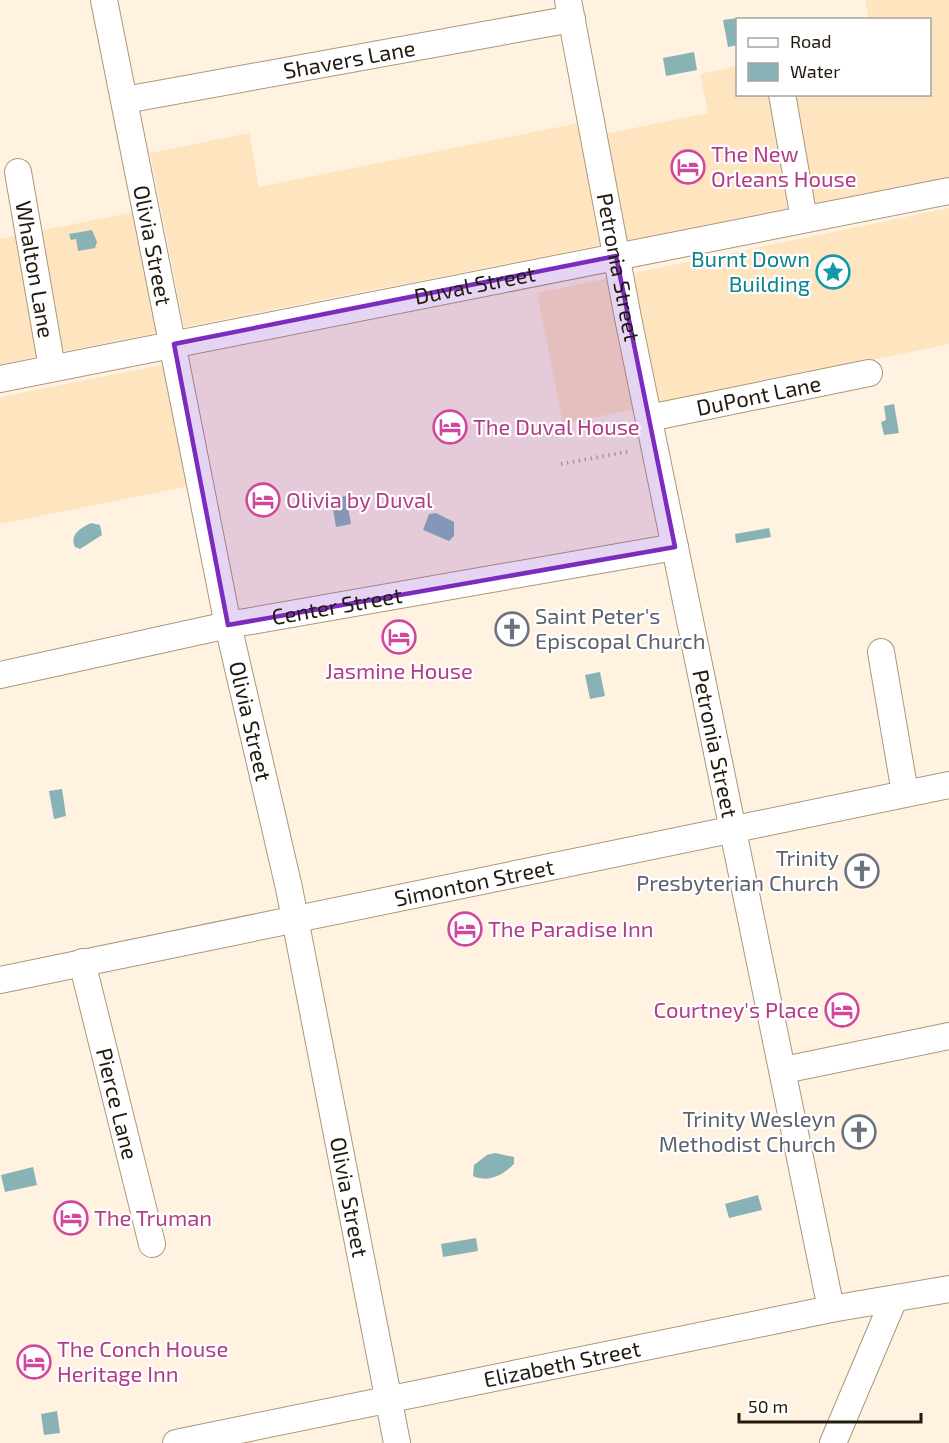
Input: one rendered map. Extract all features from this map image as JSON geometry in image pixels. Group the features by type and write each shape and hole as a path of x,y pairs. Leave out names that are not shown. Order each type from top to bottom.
{"street":[{"name":"Olivia Street","path":"104,0 228,625 295,920 397,1443"},
{"name":"Shavers Lane","path":"125,100 570,10"},
{"name":"Petronia Street","path":"570,10 616,256 831,1309"},
{"path":"782,96 804,219"},
{"name":"Whalton Lane","path":"18,172 52,368"},
{"name":"Duval Street","path":"0,379 949,191"},
{"name":"DuPont Lane","path":"649,418 869,374"},
{"name":"Center Street","path":"0,675 228,625 675,547"},
{"path":"881,652 905,793"},
{"name":"Simonton Street","path":"0,980 949,784"},
{"name":"Pierce Lane","path":"82,962 152,1244"},
{"path":"784,1070 949,1036"},
{"name":"Elizabeth Street","path":"177,1443 831,1309 949,1289"},
{"path":"833,1443 894,1299"}],"path":[{"path":"561,464 655,446"}],"highlighted area":[{"path":"616,256 675,547 228,625 174,344"}],"shaded area":[{"path":"865,0 949,0 949,179 627,245 605,134 708,113 700,74 736,66 736,96 931,96 931,18 869,18"},
{"path":"584,122 607,244 184,327 150,153 249,133 259,187"},
{"path":"949,208 949,344 563,424 537,293"},
{"path":"139,211 162,332 0,364 0,239"},
{"path":"172,363 195,485 0,524 0,397"}],"water":[{"path":"736,18 736,45 728,47 723,20"},
{"path":"694,52 697,70 666,76 663,58"},
{"path":"92,230 97,242 95,248 78,251 76,239 71,240 69,234"},
{"path":"894,404 899,433 884,435 881,422 886,420 884,406"},
{"path":"346,496 351,524 336,527 332,503 335,498"},
{"path":"436,513 454,522 454,536 449,541 423,530 429,514"},
{"path":"91,523 100,525 102,535 80,549 75,547 75,535"},
{"path":"769,528 771,537 736,543 735,534"},
{"path":"600,672 605,696 590,699 585,675"},
{"path":"62,789 66,816 54,819 49,791"},
{"path":"495,1153 514,1157 514,1164 495,1177 485,1179 473,1176 474,1165 487,1155"},
{"path":"33,1167 37,1185 5,1192 1,1175"},
{"path":"758,1195 762,1210 729,1218 725,1204"},
{"path":"476,1238 478,1251 443,1257 441,1244"},
{"path":"57,1411 60,1433 44,1435 41,1414"}],"place":[{"name":"The New Orleans House","path":"688,167"},
{"name":"Burnt Down Building","path":"833,272"},
{"name":"The Duval House","path":"450,427"},
{"name":"Olivia by Duval","path":"263,500"},
{"name":"Saint Peter's Episcopal Church","path":"512,629"},
{"name":"Jasmine House","path":"399,637"},
{"name":"Trinity Presbyterian Church","path":"862,871"},
{"name":"The Paradise Inn","path":"465,929"},
{"name":"Courtney's Place","path":"842,1010"},
{"name":"Trinity Wesleyn Methodist Church","path":"859,1132"},
{"name":"The Truman","path":"71,1218"},
{"name":"The Conch House Heritage Inn","path":"34,1362"}]}
